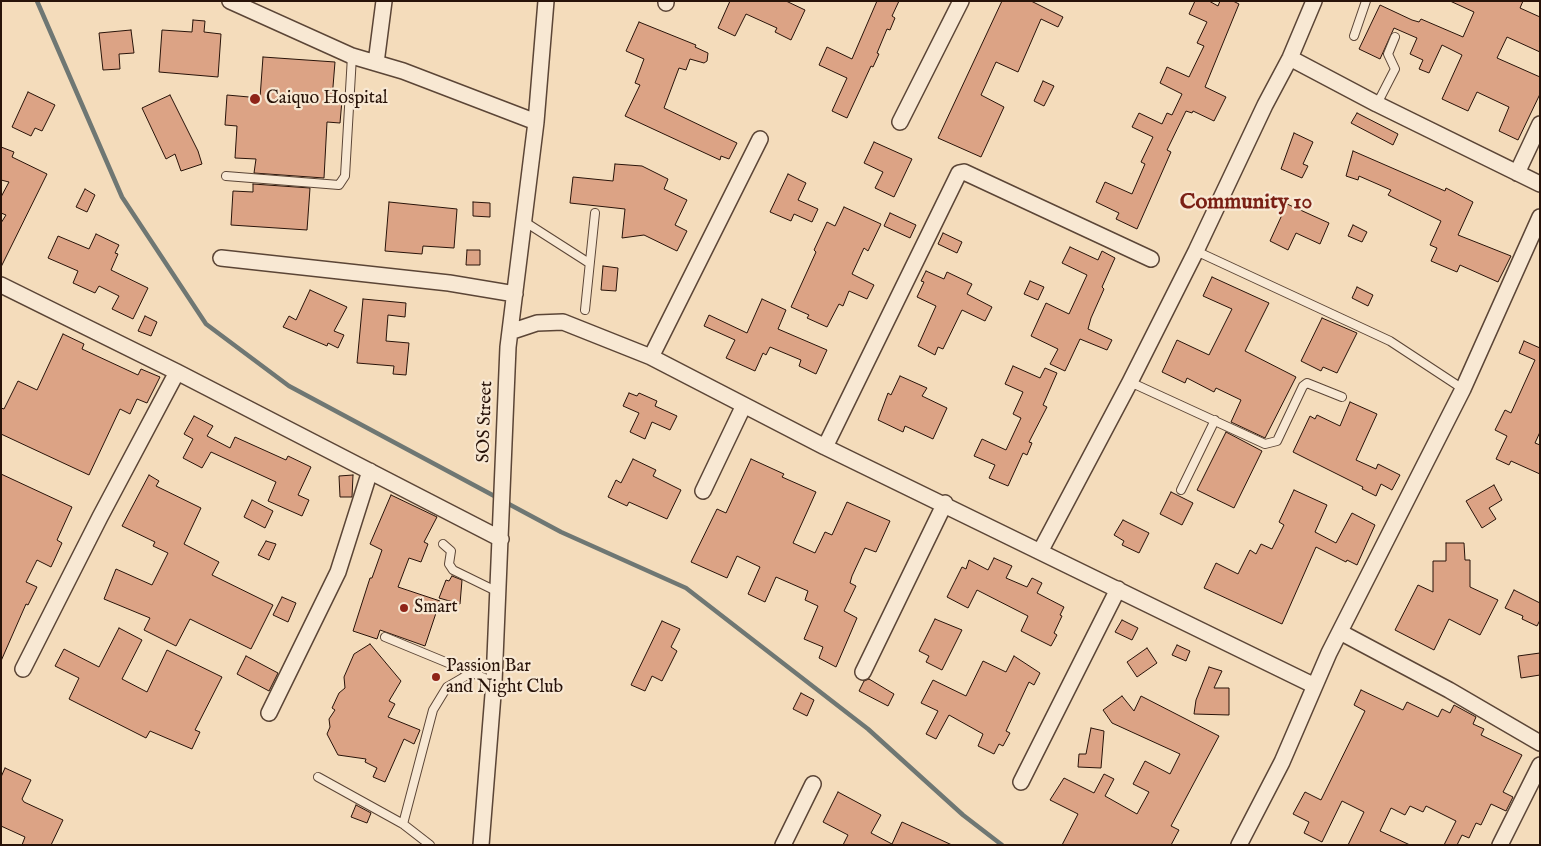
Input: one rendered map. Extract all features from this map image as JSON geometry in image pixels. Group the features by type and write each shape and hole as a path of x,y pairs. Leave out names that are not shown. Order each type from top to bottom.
{"street":[{"path":"230,1 352,56 376,63 536,122"},
{"path":"376,63 384,1"},
{"name":"SOS Street","path":"480,845 494,682 510,332 536,122 546,1"},
{"path":"900,122 961,1"},
{"path":"1041,550 1130,382 1196,251 1265,105 1290,58 1314,1"},
{"path":"1290,58 1377,104 1540,184"},
{"path":"1517,173 1540,124"},
{"path":"650,357 760,139"},
{"path":"825,447 959,173 964,172 1151,259"},
{"path":"1239,845 1282,762 1313,685 1463,389 1540,217"},
{"path":"221,258 449,283 514,294"},
{"path":"1,285 177,372 501,539"},
{"path":"510,332 537,322 563,322 650,357 825,447 1041,550 1313,685"},
{"path":"23,670 100,516 177,372"},
{"path":"703,491 744,405"},
{"path":"269,712 338,572 370,471"},
{"path":"863,672 945,504"},
{"path":"1021,782 1118,589"},
{"path":"1340,632 1449,690 1540,743"},
{"path":"1500,845 1540,765"},
{"path":"783,845 813,784"}],"lane":[{"path":"1354,36 1366,1"},
{"path":"1377,104 1393,74 1394,64 1388,54 1395,38"},
{"path":"226,176 339,184 345,176 352,56"},
{"path":"585,310 594,213"},
{"path":"525,222 590,263"},
{"path":"1196,251 1390,341 1463,389"},
{"path":"1130,382 1265,444 1277,441 1303,386 1307,383 1342,397"},
{"path":"1181,490 1215,420"},
{"path":"443,544 451,552 449,564 453,570 498,592"},
{"path":"385,637 494,682"},
{"path":"403,824 433,710 447,687 471,673"},
{"path":"318,777 403,824 430,845"}],"building":[{"path":"730,1 786,1 805,10 791,40 775,32 777,28 746,14 735,36 718,28"},
{"path":"877,1 899,1 892,16 895,18 890,30 887,29 877,53 879,54 873,67 871,66 847,118 832,111 847,78 819,65 827,47 852,59"},
{"path":"1002,1 1031,1 1063,17 1058,27 1041,19 1018,72 996,62 981,95 1004,107 981,157 938,138"},
{"path":"1195,1 1209,1 1218,6 1220,1 1233,1 1239,4 1205,87 1226,97 1214,121 1193,111 1192,113 1186,111 1167,150 1171,152 1137,229 1116,219 1119,213 1096,202 1105,182 1132,194 1145,164 1141,162 1153,137 1132,127 1139,113 1162,124 1167,113 1172,115 1182,94 1160,83 1167,67 1189,77 1204,46 1197,43 1207,22 1189,14"},
{"path":"1450,1 1523,1 1520,8 1540,17 1540,52 1507,37 1497,58 1540,77 1540,94 1518,140 1499,131 1509,107 1477,92 1468,111 1442,99 1462,55 1442,45 1429,73 1419,69 1423,60 1410,54 1417,38 1394,28 1380,59 1359,49 1380,5 1412,20 1419,22 1421,19 1463,37 1474,12"},
{"path":"193,20 205,21 204,32 221,34 218,77 159,72 162,30 192,32"},
{"path":"639,22 696,45 695,47 708,53 707,61 704,63 690,59 686,70 679,68 664,108 737,143 729,159 721,156 720,160 625,116 640,85 635,83 644,59 626,51"},
{"path":"131,30 134,53 119,54 120,69 103,70 99,33"},
{"path":"263,57 335,62 332,99 342,100 340,123 327,122 324,178 254,173 256,159 235,158 237,126 225,125 227,95 260,98"},
{"path":"1043,81 1054,86 1044,106 1034,101"},
{"path":"28,92 55,105 42,131 35,128 31,136 12,127"},
{"path":"170,95 198,151 202,164 181,171 175,154 166,159 142,108"},
{"path":"1357,113 1398,134 1393,145 1351,123"},
{"path":"1294,133 1313,142 1303,164 1308,166 1302,178 1281,169"},
{"path":"874,142 912,159 894,197 875,188 883,172 864,163"},
{"path":"1,147 14,152 12,157 47,174 1,267 1,223 6,215 1,213 1,197 9,182 1,180"},
{"path":"1353,151 1445,191 1446,188 1473,202 1458,235 1511,256 1498,282 1460,265 1457,272 1431,261 1437,248 1430,245 1441,221 1388,195 1391,190 1359,176 1358,180 1346,176"},
{"path":"615,164 642,166 668,179 664,189 687,200 675,225 687,231 677,251 644,235 622,238 625,209 570,203 573,177 613,181"},
{"path":"788,174 806,183 798,200 818,209 812,222 794,214 791,221 770,212"},
{"path":"253,184 310,188 307,230 231,225 233,191 253,192"},
{"path":"85,189 95,195 87,212 76,207"},
{"path":"389,202 457,209 454,248 423,246 422,254 385,251"},
{"path":"473,202 490,203 490,217 473,216"},
{"path":"1287,204 1329,223 1320,244 1296,233 1288,250 1270,241"},
{"path":"844,207 881,224 868,251 864,248 852,274 874,285 867,299 849,291 843,306 839,304 827,327 807,318 809,315 791,307 816,252 814,250 827,222 835,226"},
{"path":"890,213 916,225 910,238 884,226"},
{"path":"1353,225 1367,232 1362,242 1348,236"},
{"path":"943,233 962,242 957,253 938,244"},
{"path":"96,234 119,245 115,253 118,254 111,270 148,288 133,319 112,309 119,296 99,286 95,293 73,283 78,271 48,258 58,236 89,249"},
{"path":"1070,247 1098,260 1102,251 1115,258 1102,287 1104,289 1088,329 1112,340 1107,350 1080,339 1065,371 1050,364 1058,349 1031,336 1046,303 1069,314 1087,275 1062,263"},
{"path":"467,250 480,250 480,265 466,265"},
{"path":"603,266 618,268 616,291 601,290"},
{"path":"926,271 944,279 947,272 972,284 967,294 992,307 985,321 962,310 943,349 938,347 935,355 918,346 936,306 917,297 924,282 921,281"},
{"path":"1212,277 1269,303 1245,351 1296,377 1265,438 1231,422 1241,400 1216,388 1214,392 1187,378 1185,383 1162,372 1177,340 1209,355 1232,309 1203,296"},
{"path":"1030,281 1044,287 1038,300 1024,294"},
{"path":"1357,287 1373,295 1368,306 1352,298"},
{"path":"310,290 347,307 334,331 344,335 338,348 328,343 327,346 283,327 289,316 296,320"},
{"path":"363,299 406,303 405,317 388,315 386,341 409,343 406,375 393,374 394,366 357,363"},
{"path":"762,299 786,310 778,329 827,350 816,374 799,366 801,360 770,347 766,355 763,353 755,371 726,358 735,340 704,326 709,315 747,333"},
{"path":"145,316 157,322 151,336 138,331"},
{"path":"1322,318 1357,333 1337,373 1323,367 1321,371 1301,361"},
{"path":"63,334 84,344 82,349 138,375 141,369 160,377 147,403 137,399 130,414 120,409 89,475 1,434 1,408 4,409 18,381 37,390"},
{"path":"1524,341 1540,348 1540,432 1535,443 1540,445 1540,474 1511,461 1509,465 1496,459 1507,436 1495,430 1505,410 1511,413 1535,360 1519,353"},
{"path":"1013,366 1040,378 1045,368 1057,373 1043,405 1047,407 1029,442 1032,443 1027,455 1023,453 1008,486 989,478 995,465 974,456 982,439 1006,450 1021,418 1013,414 1023,392 1005,384"},
{"path":"900,376 927,388 922,396 947,408 933,439 905,426 903,432 878,420 888,393 891,395"},
{"path":"629,393 637,396 639,393 657,401 655,406 677,416 670,430 652,422 645,439 630,432 639,413 623,406"},
{"path":"1350,402 1377,414 1356,460 1376,469 1378,464 1400,475 1392,490 1381,484 1376,496 1362,489 1363,487 1293,452 1310,416 1315,419 1317,415 1340,426"},
{"path":"194,416 213,426 207,436 230,448 235,437 286,460 288,456 311,467 298,495 309,500 302,516 268,501 276,482 211,452 202,468 183,458 193,439 184,434"},
{"path":"1226,432 1262,451 1234,508 1197,490"},
{"path":"633,459 656,470 653,476 681,490 667,519 629,502 627,506 608,497 616,480 621,483"},
{"path":"751,459 784,474 782,477 816,492 793,543 815,553 825,532 832,535 847,502 890,521 876,552 865,548 852,576 850,583 856,586 844,611 857,618 836,667 819,658 823,647 804,639 818,606 805,600 808,591 776,577 765,602 748,594 760,567 737,556 727,578 691,562 717,509 726,513"},
{"path":"1,474 72,507 57,540 62,543 51,567 37,560 26,582 37,587 28,605 26,604 1,661"},
{"path":"149,475 159,481 156,486 201,508 184,544 219,562 212,575 273,605 251,649 190,619 176,646 144,630 150,618 104,599 116,569 152,585 168,553 153,546 155,542 122,526"},
{"path":"353,475 352,497 340,497 339,476"},
{"path":"1494,485 1502,500 1489,508 1496,519 1482,528 1466,501"},
{"path":"1294,490 1327,505 1315,532 1336,543 1352,513 1375,525 1357,565 1347,560 1346,562 1316,547 1282,624 1204,588 1216,563 1238,574 1250,550 1256,554 1261,544 1272,549 1284,525 1279,522"},
{"path":"1171,492 1193,503 1182,525 1160,514"},
{"path":"391,495 437,517 424,542 428,544 421,562 409,558 398,587 440,601 425,646 380,630 377,639 353,631 370,578 372,578 382,550 370,544"},
{"path":"252,500 273,511 265,528 244,517"},
{"path":"1123,520 1149,533 1139,553 1122,545 1124,541 1114,535"},
{"path":"266,541 276,544 269,560 258,555"},
{"path":"1446,543 1464,543 1465,560 1470,560 1470,587 1498,600 1480,635 1449,619 1434,650 1395,630 1418,585 1433,592 1433,561 1446,561"},
{"path":"994,558 1012,566 1006,578 1027,587 1032,578 1042,583 1037,593 1064,607 1054,633 1057,635 1051,646 1021,631 1028,616 977,590 968,608 947,597 962,567 966,569 969,560 988,570"},
{"path":"452,576 462,580 460,604 439,598 446,580 449,581"},
{"path":"1514,590 1540,603 1540,620 1537,626 1522,619 1523,616 1505,608"},
{"path":"282,597 296,603 288,622 273,615"},
{"path":"935,619 962,630 942,670 926,662 929,656 919,651"},
{"path":"1122,620 1138,628 1132,640 1115,632"},
{"path":"662,621 680,629 671,647 677,651 662,681 652,676 645,691 631,685"},
{"path":"119,628 142,640 122,679 147,692 167,650 222,677 195,730 200,732 192,749 150,731 146,738 69,699 79,678 55,666 64,649 99,667"},
{"path":"370,644 401,681 389,701 395,704 388,717 420,730 414,744 404,739 385,782 373,777 377,768 365,762 366,759 338,755 327,734 330,727 329,719 335,710 332,708 339,693 345,688 344,677 354,654"},
{"path":"1177,645 1190,651 1186,661 1172,655"},
{"path":"1147,648 1157,663 1137,677 1127,662"},
{"path":"1540,653 1540,675 1521,678 1518,656"},
{"path":"246,656 278,673 269,691 237,674"},
{"path":"1014,656 1040,673 1034,685 1029,682 1006,731 1010,733 1003,746 999,744 994,754 978,746 983,734 949,715 936,739 926,734 938,711 921,703 933,680 966,696 983,661 1006,672"},
{"path":"1209,667 1222,671 1214,688 1229,688 1229,715 1194,714 1196,700"},
{"path":"869,679 894,694 888,706 859,691 864,681"},
{"path":"1361,690 1403,710 1407,702 1438,717 1442,709 1450,713 1454,705 1476,717 1473,724 1484,729 1481,735 1522,755 1503,792 1513,797 1506,811 1491,804 1481,825 1476,823 1469,838 1462,835 1457,845 1444,845 1456,821 1426,806 1423,812 1410,806 1405,815 1391,808 1380,831 1410,845 1348,845 1364,812 1342,801 1322,842 1304,833 1309,822 1293,814 1305,792 1321,800 1365,711 1354,705"},
{"path":"801,693 814,700 807,716 793,709"},
{"path":"1122,696 1134,711 1141,696 1219,736 1171,826 1179,830 1171,845 1062,845 1078,814 1050,800 1064,778 1094,793 1104,774 1114,779 1105,796 1137,814 1149,792 1133,784 1145,761 1170,774 1180,754 1112,723 1103,710"},
{"path":"1091,728 1104,731 1101,768 1078,767 1079,754 1086,754"},
{"path":"5,768 31,780 22,799 24,802 63,820 51,845 22,845 25,837 1,826 1,777"},
{"path":"838,792 881,815 871,833 892,844 902,822 952,845 843,845 848,835 823,822"},
{"path":"356,805 371,813 367,823 351,817"}],"waterway":[{"path":"37,1 122,197 206,324 289,386 498,498"},
{"path":"505,502 561,532 686,588 868,729 963,815 1002,845"}],"place":[{"name":"Caiquo Hospital","path":"255,99"},
{"name":"Smart","path":"404,608"},
{"name":"Passion Bar and Night Club","path":"436,677"}],"district":[{"name":"Community 10","path":"1246,203"}]}
